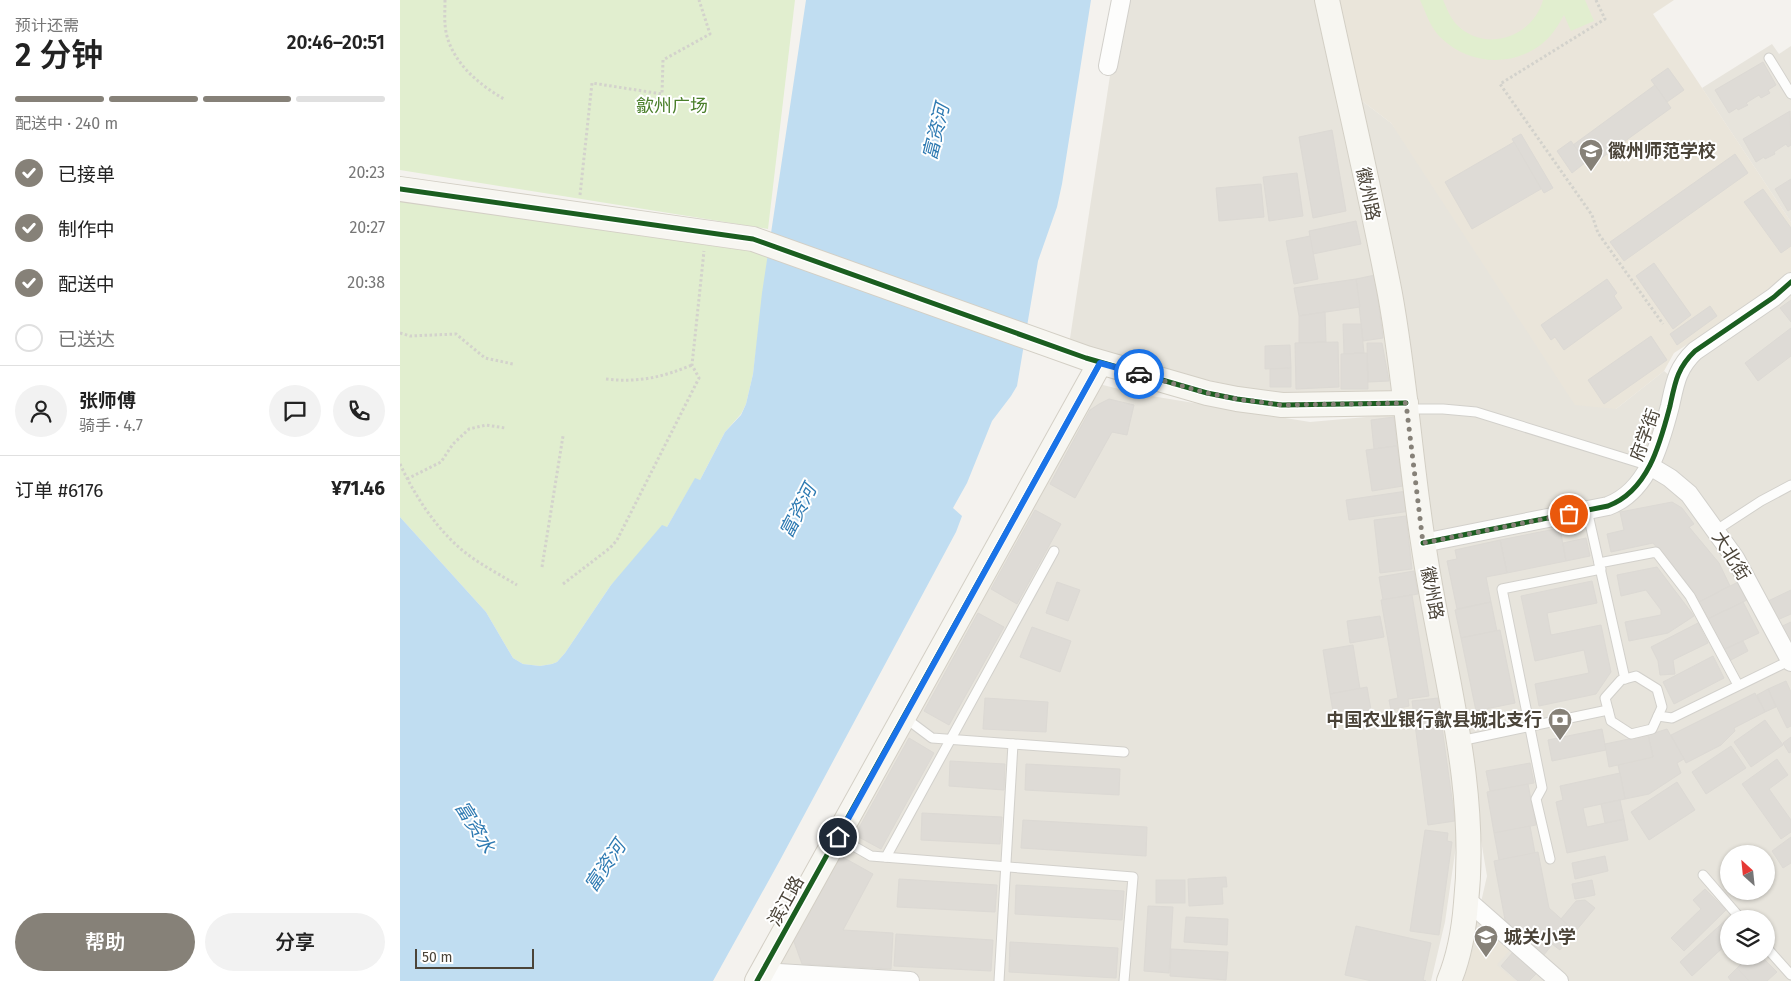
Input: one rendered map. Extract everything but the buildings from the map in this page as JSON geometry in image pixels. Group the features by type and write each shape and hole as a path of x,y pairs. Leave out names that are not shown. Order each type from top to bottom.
{"street":[{"path":"1108,66 1121,0"},
{"name":"徽州路","path":"1327,0 1390,295 1423,543 1460,741 1466,786 1470,851 1467,900 1459,949 1449,981"},
{"path":"400,189 753,239 1093,361 1177,386 1237,399 1282,405 1406,406"},
{"name":"府学街","path":"1423,543 1608,506 1624,498 1638,484 1650,466 1664,430 1678,371 1685,360 1694,351 1774,297 1791,282"},
{"name":"滨江路","path":"759,977 904,716 1093,361"},
{"name":"大北街","path":"1650,466 1670,478 1689,494 1734,558 1791,661"},
{"path":"1467,900 1559,981"},
{"path":"759,977 910,981"}],"lane":[{"path":"1768,58 1791,94"},
{"path":"1406,406 1476,412 1650,466"},
{"path":"1715,531 1761,501 1791,485"},
{"path":"1587,510 1625,679"},
{"path":"886,857 1054,551"},
{"path":"1550,860 1536,799 1542,788 1502,589 1656,552 1690,596 1738,685"},
{"path":"1658,716 1672,718 1791,661"},
{"path":"1636,676 1657,689 1662,708 1652,729 1631,734 1611,722 1605,698 1621,680 1625,679 1636,676"},
{"path":"1460,741 1608,710"},
{"path":"904,716 932,738 1124,752"},
{"path":"999,981 1013,744"},
{"path":"838,837 871,856 1133,877 1124,981"},
{"path":"1703,875 1734,910"},
{"path":"1775,955 1789,968"}],"path":[{"path":"444,0 446,32 455,54 477,80 487,89 504,99"},
{"path":"578,214 592,83 662,94 663,60 710,34 699,0"},
{"path":"1596,0 1605,19 1500,84 1592,215 1598,233 1663,324"},
{"path":"563,584 573,578 617,540 699,378 692,365 705,251 696,251"},
{"path":"400,334 410,336 456,334 485,358 513,364"},
{"path":"606,379 628,381 651,379 665,376 692,365"},
{"path":"407,479 441,462 453,444 469,429 486,425 505,428"},
{"path":"542,567 564,436"},
{"path":"400,464 428,513 451,540 475,560 517,585"}],"shaded area":[{"path":"1127,0 1316,0 1384,299 1393,391 1271,394 1090,354 1069,345 1113,56"},
{"name":"徽州师范学校","path":"1334,0 1674,0 1653,14 1791,222 1791,273 1786,281 1674,353 1664,371 1616,409 1575,405 1391,123 1357,97"},
{"path":"1772,44 1779,54 1791,46 1791,222 1702,88"},
{"path":"1357,97 1391,123 1616,409 1664,371 1669,375 1650,459 1615,499 1431,533"},
{"path":"1791,288 1791,981 1463,981 1487,876 1432,546 1633,494 1680,383 1696,357"},
{"path":"1095,383 1139,394 1310,422 1400,414 1459,825 1445,922 1431,981 765,981"},
{"name":"城关小学","path":"1498,934 1513,947 1497,965 1516,981 1463,981 1471,952"}],"green space":[{"name":"歙州广场","path":"400,0 795,0 768,229 400,170"},
{"path":"1420,0 1443,0 1456,24 1468,33 1480,38 1494,39 1507,37 1519,32 1538,13 1543,0 1585,0 1594,21 1571,31 1564,15 1551,35 1526,54 1496,60 1481,59 1452,47 1440,37 1431,24"},
{"path":"400,197 751,246 768,255 753,374 746,404 741,414 725,432 700,480 695,479 667,527 611,585 565,653 557,662 552,664 540,666 523,664 513,658 486,612 400,517"}],"water":[{"path":"806,0 1091,0 1062,184 1057,207 1038,261 1017,386 992,421 967,483 953,508 962,516 956,532 713,981 400,981 400,517 486,612 513,658 523,664 540,666 557,662 611,585 662,525 667,527 695,478 700,480 725,432 741,415 746,404 753,374 762,293"}],"cycle path":[{"path":"400,189 753,239 1086,358 1207,393 1282,405 1406,403"},
{"path":"1423,543 1608,506 1622,499 1643,478 1650,465 1662,436 1675,383 1680,370 1689,357 1774,297 1791,282"},
{"path":"757,981 1100,363"}],"way so far":[{"path":"1139,374 1207,393 1282,405 1406,403 1423,543 1569,514"}],"place":[{"name":"徽州师范学校","path":"1591,172"},
{"name":"中国农业银行歙县城北支行","path":"1560,741"},
{"name":"城关小学","path":"1486,958"}],"route":[{"path":"838,837 1100,363 1139,374"}],"water label":[{"name":"富资河","path":"936,132"},
{"name":"富资河","path":"798,511"},
{"name":"富资水","path":"475,827"},
{"name":"富资河","path":"605,866"}]}
